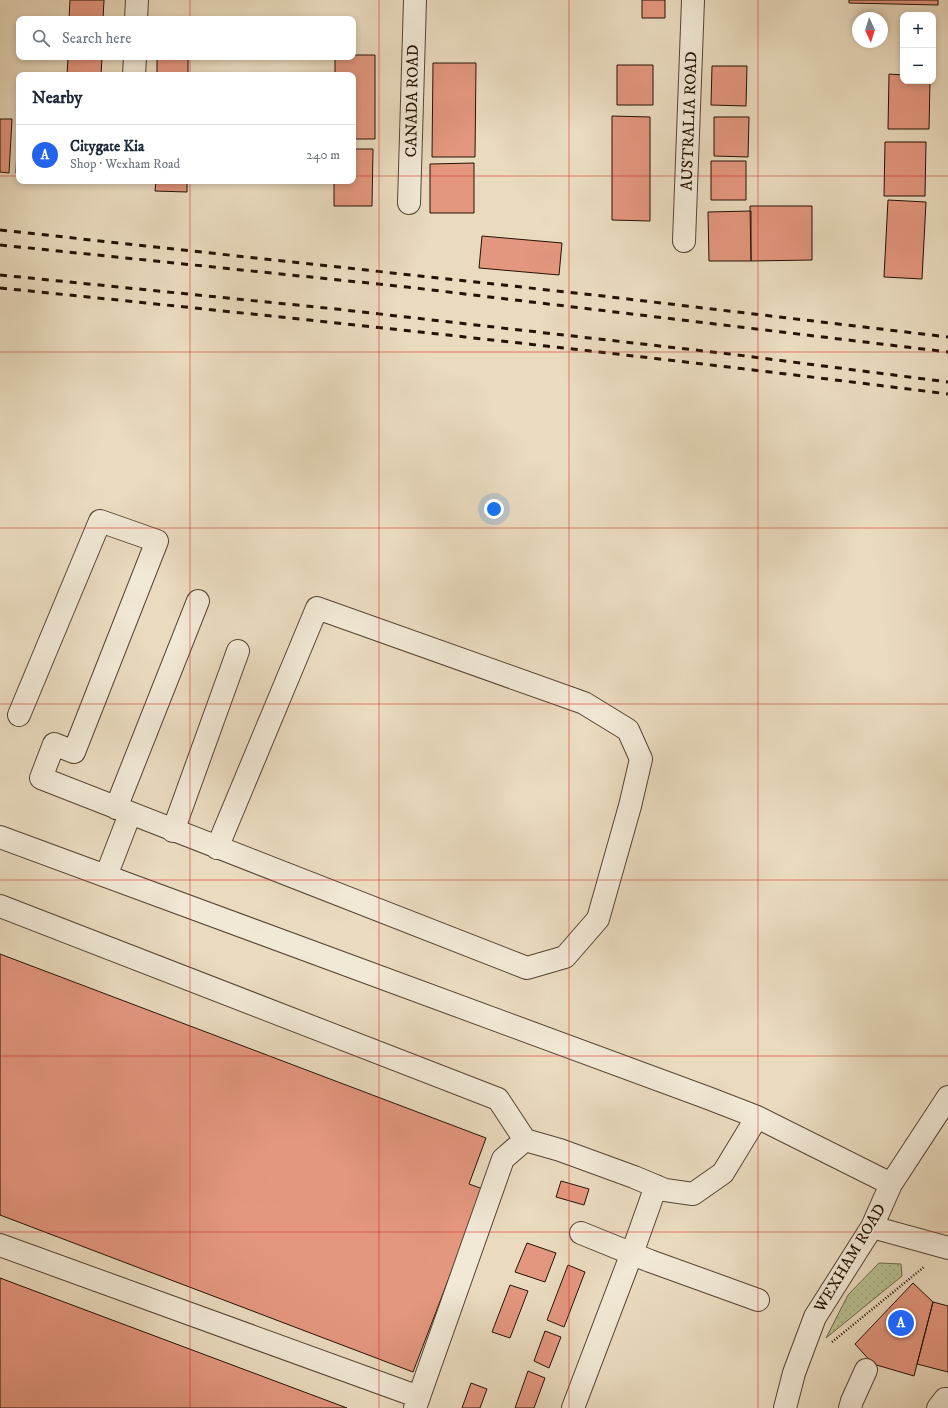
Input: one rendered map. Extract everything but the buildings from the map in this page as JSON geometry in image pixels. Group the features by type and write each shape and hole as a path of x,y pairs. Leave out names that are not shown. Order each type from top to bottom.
{"street":[{"path":"136,16 137,0"},
{"name":"CANADA ROAD","path":"409,203 415,0"},
{"name":"AUSTRALIA ROAD","path":"684,241 693,0"},
{"path":"134,72 135,60"},
{"path":"19,714 100,521 157,541 74,752 54,744 41,778 173,831 527,968 565,957 598,919 630,806 641,759 628,730 584,703 317,608 217,848"},
{"path":"106,876 123,811 198,601"},
{"path":"173,831 238,651"},
{"path":"0,837 757,1117 891,1184"},
{"path":"0,906 498,1099 525,1140 560,1150 665,1190 693,1194 723,1173 757,1117"},
{"name":"WEXHAM ROAD","path":"785,1408 794,1373 815,1317 872,1227 891,1184 948,1098"},
{"path":"0,1245 417,1403 503,1159 525,1140"},
{"path":"573,1408 656,1186"},
{"path":"872,1227 947,1248"},
{"path":"581,1233 631,1254 758,1300"},
{"path":"850,1408 866,1370"},
{"path":"938,1408 939,1405 948,1398"}],"path":[{"path":"831,1343 947,1248"}],"green space":[{"path":"879,1263 901,1264 902,1276 826,1338 848,1295"}],"railway":[{"path":"0,230 594,295 948,337"},
{"path":"0,245 407,287 948,352"},
{"path":"0,275 336,309 730,354 948,382"},
{"path":"0,288 474,338 948,394"}],"place":[{"name":"Citygate Kia","path":"901,1323"}]}
